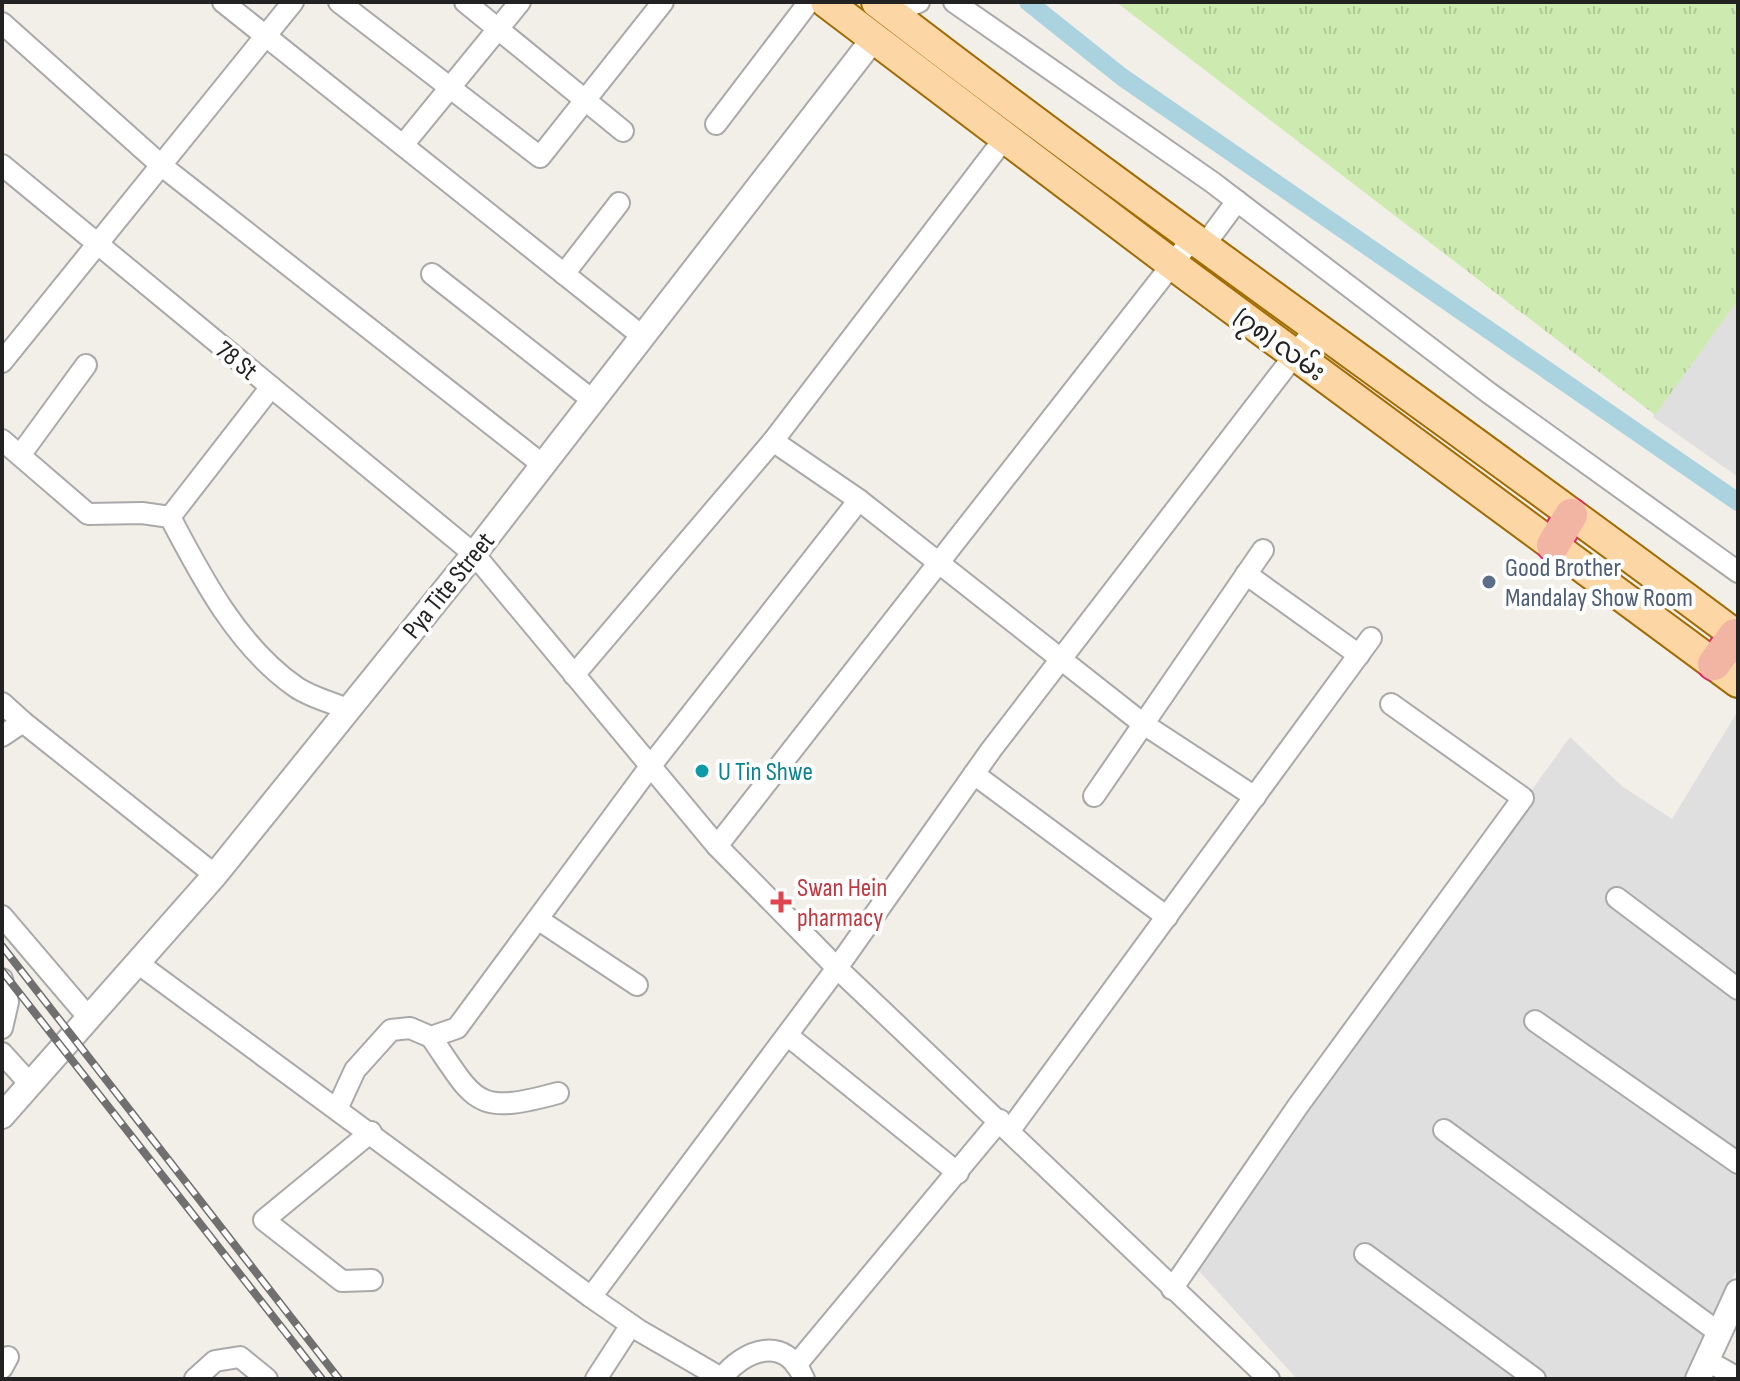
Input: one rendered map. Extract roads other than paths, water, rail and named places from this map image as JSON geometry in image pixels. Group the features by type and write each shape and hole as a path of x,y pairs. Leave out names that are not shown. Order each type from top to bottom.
{"highway":[{"path":"1553,545 1571,515"},
{"path":"1726,673 1736,636"}],"main road":[{"name":"(၇၈) လမ်း","path":"826,2 1004,139 1726,673"},
{"name":"(၇၈) လမ်း","path":"896,6 1198,243 1317,326 1736,636"}],"street":[{"path":"223,2 642,336"},
{"path":"2,362 94,244 162,166 293,2"},
{"path":"339,2 540,157 663,2"},
{"path":"465,2 623,131"},
{"path":"403,145 520,2"},
{"path":"716,124 809,2"},
{"path":"954,2 1237,201 1489,393 1738,572"},
{"path":"2,23 162,166 543,465"},
{"name":"Pya Tite Street","path":"2,1116 215,875 474,554 591,399 874,38"},
{"path":"574,675 773,441 1004,139"},
{"name":"78 St","path":"2,165 94,244 474,554 717,846 837,968 1269,1379"},
{"path":"717,846 1172,264 1198,243 1237,201"},
{"path":"564,274 619,203"},
{"path":"432,274 591,399"},
{"path":"591,1297 837,968 974,774 1317,326"},
{"path":"21,454 86,365"},
{"path":"170,517 271,387"},
{"path":"2,440 88,514 142,513 170,517"},
{"path":"773,441 859,500 1060,662 1142,723 1255,797"},
{"path":"431,1037 457,1028 649,768 859,500"},
{"path":"170,517 207,587 264,662 299,689 347,709"},
{"path":"1094,796 1263,550"},
{"path":"139,964 631,1325 721,1378 739,1358 755,1351 773,1351 800,1372 958,1173 1005,1125 1167,917 1365,646 1246,574"},
{"path":"2,703 215,875"},
{"path":"1172,1289 1298,1106 1523,798 1391,704"},
{"path":"2,736 23,722"},
{"path":"974,774 1167,917"},
{"path":"1617,898 1738,989"},
{"path":"2,916 89,1018"},
{"path":"539,920 637,985"},
{"path":"2,979 8,1002 2,1028"},
{"path":"1535,1021 1738,1163"},
{"path":"337,1109 355,1070 391,1030 410,1028 431,1037 469,1091 481,1102 498,1104 558,1093"},
{"path":"787,1035 958,1173"},
{"path":"2,1053 30,1084"},
{"path":"1444,1130 1718,1332"},
{"path":"371,1132 264,1220 342,1281 372,1280"},
{"path":"1365,1254 1535,1379"},
{"path":"1738,1292 1702,1370 1738,1378"},
{"path":"596,1379 631,1325"},
{"path":"195,1379 215,1361 240,1357 267,1379"}],"waterway":[{"path":"1028,2 1122,77 1738,502"}],"railway":[{"path":"2,946 339,1379"},
{"path":"2,971 322,1379"}],"place":[{"name":"Good Brother Mandalay Show Room","path":"1489,582"},
{"name":"U Tin Shwe","path":"702,771"},
{"name":"Swan Hein pharmacy","path":"781,902"}]}
